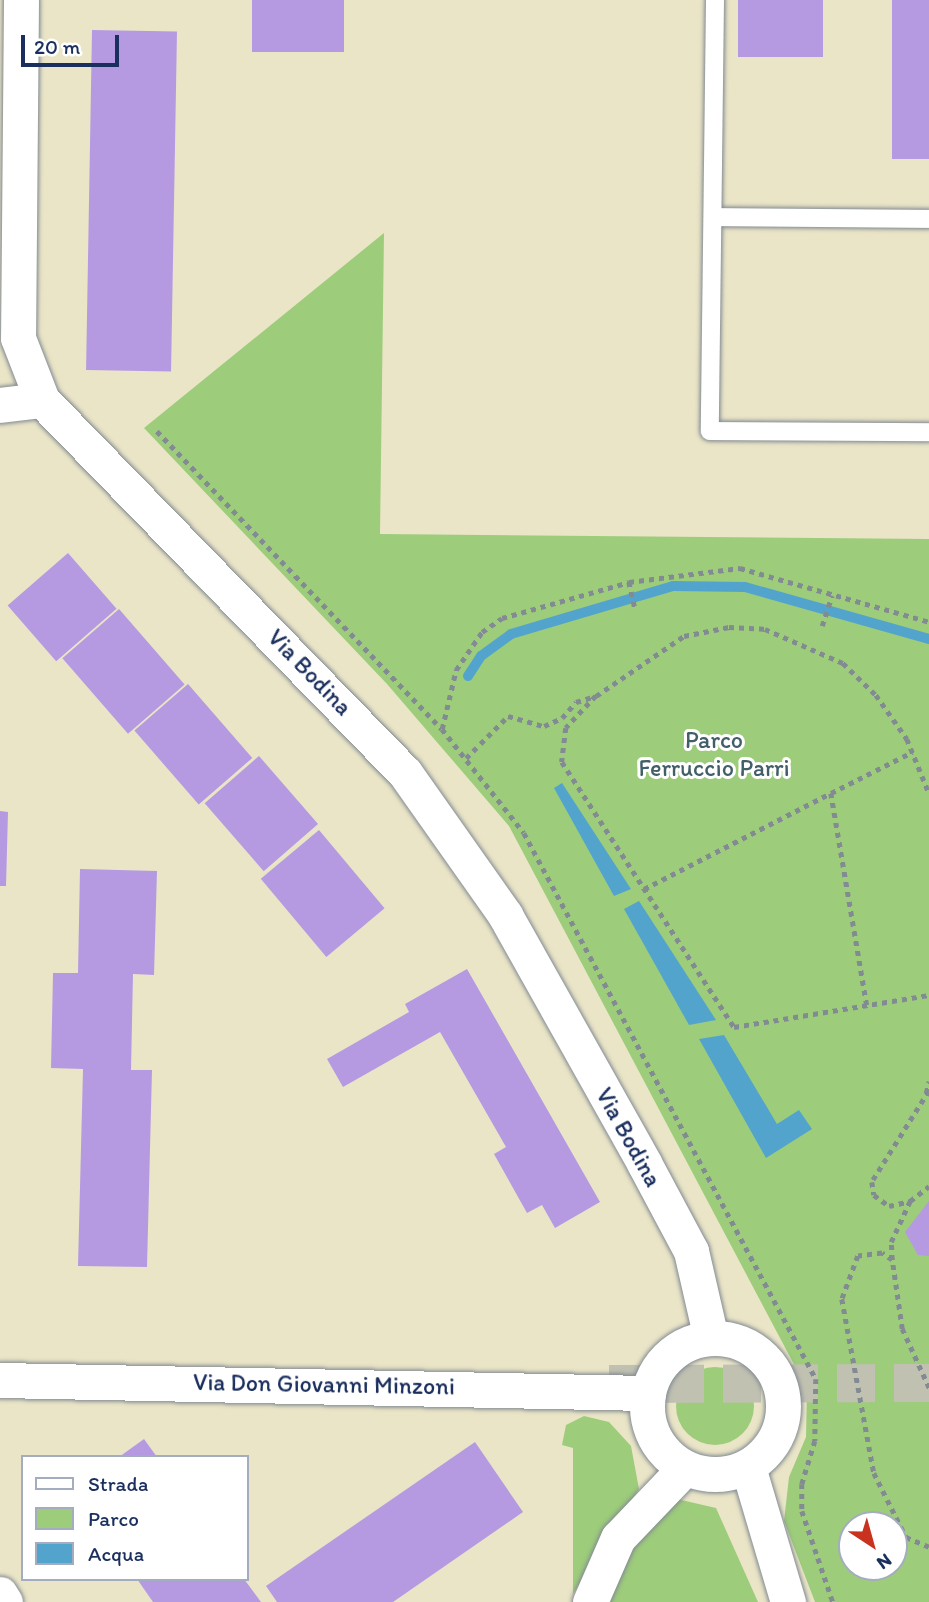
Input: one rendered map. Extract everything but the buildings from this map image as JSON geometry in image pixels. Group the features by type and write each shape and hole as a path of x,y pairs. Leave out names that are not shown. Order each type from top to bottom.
{"street":[{"name":"Via Bodina","path":"21,0 18,338 42,400 405,773 505,915 644,1163 691,1251 711,1338"},
{"path":"0,405 42,400"},
{"path":"711,1338 751,1347 778,1377 783,1408 776,1438 748,1467 706,1474 685,1468 654,1437 648,1393 671,1353 711,1338"},
{"name":"Via Don Giovanni Minzoni","path":"0,1380 648,1393"},
{"path":"748,1467 788,1602"},
{"path":"590,1602 618,1538 685,1468"},
{"path":"0,1594 5,1602"}],"lane":[{"path":"715,0 710,431 929,432"},
{"path":"713,217 929,219"}],"path":[{"path":"157,431 322,601"},
{"path":"442,729 456,670 482,632 502,618 629,582 721,566 929,622"},
{"path":"629,582 635,610"},
{"path":"821,626 832,596"},
{"path":"466,758 508,716 544,726 596,696 684,636 729,627 765,629 843,663 876,695 912,751 929,793"},
{"path":"596,696 566,728 562,762 734,1027 929,995"},
{"path":"644,889 912,751"},
{"path":"831,793 867,1005"},
{"path":"911,1201 889,1206 874,1195 872,1182 927,1092 929,1081"},
{"path":"929,1186 911,1201 891,1242 902,1329 929,1388"},
{"path":"892,1260 874,1252 858,1256 848,1271 842,1299 849,1360 890,1514 906,1537 929,1548"}],"green space":[{"name":"Parco Ferruccio Parri","path":"384,233 380,534 929,539 929,1602 815,1602 784,1521 789,1477 806,1437 807,1389 509,826 387,684 144,428"},
{"path":"715,1367 730,1370 742,1379 751,1391 754,1406 751,1421 742,1433 730,1442 715,1445 700,1442 688,1433 679,1421 676,1406 679,1391 688,1379 700,1370"},
{"path":"584,1416 609,1422 631,1446 639,1489 573,1594 573,1448 562,1445 566,1425"},
{"path":"677,1499 716,1508 758,1602 606,1602 615,1566"}],"water":[{"path":"562,783 631,889 614,896 554,788"},
{"path":"639,901 716,1020 689,1025 624,909"},
{"path":"724,1035 777,1124 799,1110 812,1129 766,1158 699,1039"}],"waterway":[{"path":"468,676 481,656 511,634 673,586 745,587 929,639"}],"tunnel":[{"path":"609,1384 929,1383"}]}
